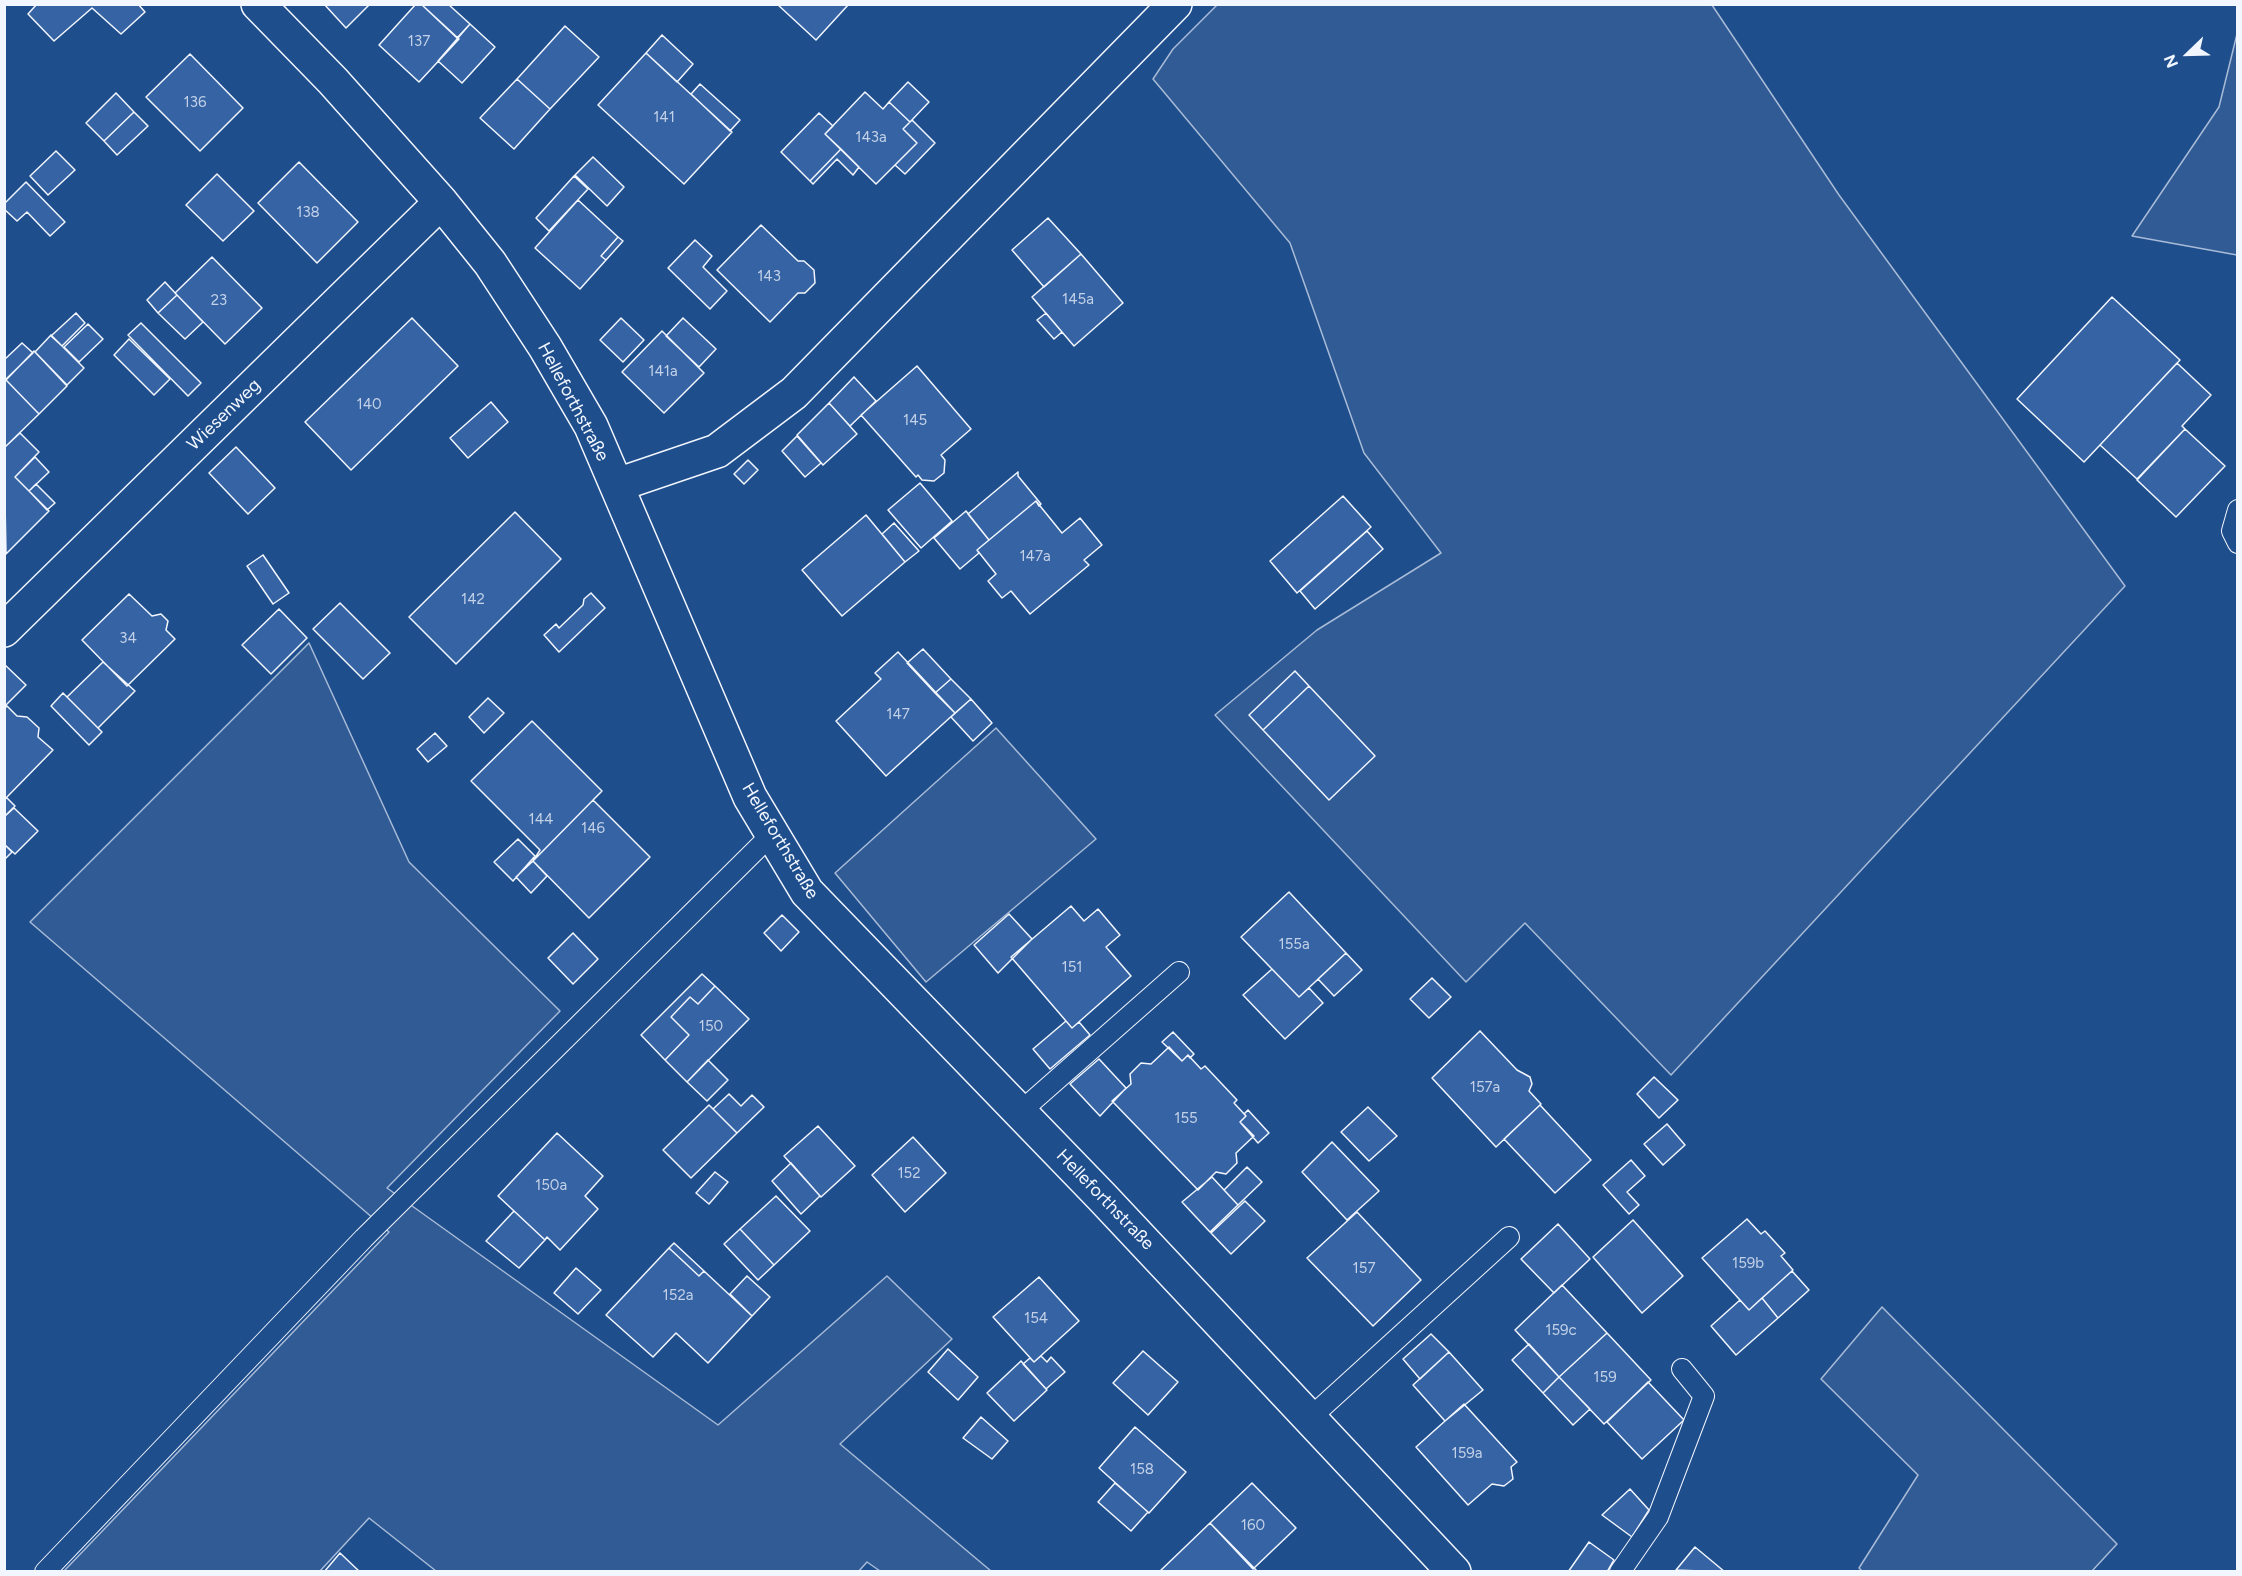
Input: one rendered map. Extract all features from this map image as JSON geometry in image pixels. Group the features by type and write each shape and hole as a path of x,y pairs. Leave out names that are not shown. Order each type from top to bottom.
{"street":[{"name":"Helleforthstraße","path":"258,4 333,81 441,202 490,263 545,347 591,426 750,797 807,892 1020,1112 1454,1572"},
{"path":"617,485 717,452 794,393 1175,4"},
{"name":"Wiesenweg","path":"5,628 441,202"}],"lane":[{"path":"2238,510 2232,531 2238,543"},
{"path":"45,1572 364,1238 772,834"},
{"path":"1020,1112 1179,972"},
{"path":"1310,1418 1509,1237"},
{"path":"1620,1572 1658,1517 1704,1396 1682,1369"}],"shaded area":[{"path":"1217,5 1712,5 1839,195 2125,586 1671,1075 1525,923 1466,982 1215,715 1317,630 1441,553 1364,453 1290,243 1153,79 1173,49"},
{"path":"2237,34 2237,255 2132,236 2219,107"},
{"path":"309,643 409,862 560,1011 387,1188 718,1425 887,1276 952,1339 840,1444 991,1571 880,1571 867,1562 858,1572 436,1571 369,1518 320,1571 64,1571 389,1232 30,922"},
{"path":"996,728 1096,839 926,982 835,873"},
{"path":"1882,1307 2117,1544 2092,1571 1863,1572 1859,1568 1918,1475 1821,1379"}],"building":[{"path":"37,4 138,4 145,12 121,34 92,8 54,41 28,14"},
{"path":"324,4 370,4 346,28"},
{"path":"416,4 421,4 459,39 419,82 379,45"},
{"path":"421,4 448,4 470,24 457,38"},
{"path":"777,4 849,4 816,40"},
{"path":"470,24 495,47 462,83 438,61"},
{"path":"565,26 599,57 550,109 517,79"},
{"path":"662,35 693,64 677,82 646,53"},
{"path":"646,53 732,132 684,184 598,105"},
{"path":"190,54 243,108 200,151 146,97"},
{"path":"517,79 550,109 514,149 480,118"},
{"path":"908,82 929,102 910,122 889,102"},
{"path":"700,84 740,120 730,131 691,94"},
{"path":"865,92 883,109 889,102 910,122 903,129 917,143 876,184 825,134"},
{"path":"116,93 134,112 104,141 86,123"},
{"path":"134,112 148,126 117,155 104,141"},
{"path":"819,113 833,126 825,134 841,149 810,181 781,152"},
{"path":"912,120 935,143 905,174 895,165 917,143 903,129"},
{"path":"841,149 859,167 853,175 837,159 813,184 810,181"},
{"path":"56,151 75,170 48,195 30,176"},
{"path":"593,157 624,187 607,206 575,175"},
{"path":"299,162 358,222 317,263 258,203"},
{"path":"217,174 254,211 223,241 186,205"},
{"path":"574,176 588,189 549,231 536,218"},
{"path":"26,182 65,222 50,236 27,212 17,221 4,209 4,204"},
{"path":"578,200 618,237 601,256 606,260 580,289 535,248"},
{"path":"1048,218 1081,254 1044,287 1012,250"},
{"path":"761,225 798,261 804,261 814,270 815,283 805,293 798,293 770,322 717,270"},
{"path":"618,237 623,241 606,260 601,256"},
{"path":"695,240 712,256 703,267 727,291 710,309 668,268"},
{"path":"1081,254 1123,303 1074,346 1032,297"},
{"path":"212,257 262,308 225,344 175,293"},
{"path":"165,282 177,295 158,313 147,300"},
{"path":"177,295 203,322 185,339 158,313"},
{"path":"2112,297 2180,360 2084,462 2017,399"},
{"path":"76,313 85,323 62,346 51,336"},
{"path":"1046,313 1062,332 1054,339 1037,320"},
{"path":"412,318 458,366 351,470 305,422"},
{"path":"621,318 644,340 623,362 600,340"},
{"path":"683,318 716,349 699,367 666,336"},
{"path":"141,323 201,383 188,396 128,335"},
{"path":"88,324 103,339 79,362 64,347"},
{"path":"662,331 704,373 664,413 622,372"},
{"path":"51,335 84,368 67,385 35,352"},
{"path":"129,339 170,379 154,395 114,355"},
{"path":"22,343 33,353 4,381 4,360"},
{"path":"34,351 67,386 39,414 6,380"},
{"path":"2177,363 2211,395 2182,426 2185,429 2137,479 2100,445"},
{"path":"917,366 971,429 941,455 945,460 944,473 934,481 922,480 918,475 916,477 861,415"},
{"path":"854,377 876,401 850,426 829,403"},
{"path":"6,380 39,414 4,448 4,381"},
{"path":"491,402 508,422 468,458 450,438"},
{"path":"829,403 857,434 823,465 797,435"},
{"path":"2185,429 2225,466 2176,517 2137,480"},
{"path":"20,433 39,452 15,477 49,511 6,554 4,448"},
{"path":"797,436 821,463 805,477 782,451"},
{"path":"236,447 275,488 248,514 209,473"},
{"path":"35,457 49,472 29,491 15,477"},
{"path":"748,460 758,470 744,484 734,474"},
{"path":"1018,472 1018,476 1041,504 1039,506 1036,501 989,540 968,514"},
{"path":"920,483 952,521 921,548 888,510"},
{"path":"36,484 55,503 47,510 29,491"},
{"path":"1343,496 1371,527 1297,593 1270,561"},
{"path":"1036,501 1062,533 1080,518 1102,545 1084,560 1089,565 1030,614 1011,591 1002,598 988,581 996,574 977,550"},
{"path":"966,511 989,540 977,550 979,553 960,569 934,538"},
{"path":"515,512 561,559 456,664 409,617"},
{"path":"866,515 905,562 842,616 802,570"},
{"path":"894,523 919,551 905,562 882,534"},
{"path":"1367,531 1383,549 1315,609 1300,591"},
{"path":"263,555 289,593 273,604 247,566"},
{"path":"591,593 605,608 559,652 544,635 556,624 559,628 583,605 584,599"},
{"path":"129,594 152,616 161,614 168,621 166,630 175,639 127,686 82,640"},
{"path":"340,603 390,653 363,679 313,629"},
{"path":"279,609 307,638 271,674 242,645"},
{"path":"923,649 951,679 935,693 907,663"},
{"path":"898,652 955,713 886,776 836,721 881,679 875,673"},
{"path":"103,662 135,691 98,728 67,697"},
{"path":"4,664 26,685 4,707"},
{"path":"1295,671 1309,686 1263,730 1249,715"},
{"path":"951,679 971,699 955,713 935,693"},
{"path":"1309,686 1375,756 1329,800 1263,730"},
{"path":"63,693 102,732 89,745 51,706"},
{"path":"488,698 504,713 484,733 469,717"},
{"path":"971,699 992,723 973,741 951,717"},
{"path":"7,706 17,716 27,717 39,728 38,737 53,750 5,799 4,709"},
{"path":"532,721 602,791 533,861 540,850 471,781"},
{"path":"435,733 447,746 428,762 417,749"},
{"path":"7,798 15,806 4,817 4,799"},
{"path":"593,800 650,857 589,918 533,861"},
{"path":"14,808 38,831 15,854 4,844 4,817"},
{"path":"518,839 535,856 513,881 494,862"},
{"path":"4,844 12,852 4,860"},
{"path":"533,861 547,876 531,893 516,877"},
{"path":"1289,892 1346,953 1299,997 1241,937"},
{"path":"1071,906 1084,921 1098,909 1120,935 1106,947 1131,976 1072,1028 1011,957"},
{"path":"1009,914 1032,939 998,973 974,945"},
{"path":"782,915 799,932 781,951 764,933"},
{"path":"573,933 598,959 573,984 548,958"},
{"path":"1346,953 1362,970 1334,996 1318,979"},
{"path":"1272,969 1299,997 1309,988 1323,1003 1285,1039 1243,995"},
{"path":"702,974 715,986 698,1004 690,997 671,1017 689,1035 665,1060 641,1035"},
{"path":"1432,978 1451,997 1429,1018 1410,999"},
{"path":"715,986 749,1019 687,1082 665,1060 689,1035 671,1017 690,997 698,1004"},
{"path":"1066,1021 1072,1028 1079,1022 1090,1035 1050,1069 1033,1049"},
{"path":"1480,1031 1517,1070 1530,1077 1532,1084 1529,1091 1541,1104 1496,1147 1432,1078"},
{"path":"1173,1032 1194,1054 1190,1058 1188,1055 1182,1061 1162,1042"},
{"path":"1169,1047 1182,1061 1188,1055 1201,1069 1205,1066 1237,1100 1234,1103 1246,1116 1240,1122 1254,1136 1236,1153 1237,1163 1226,1174 1216,1172 1198,1190 1112,1101 1131,1084 1130,1074 1141,1063 1151,1064"},
{"path":"1099,1059 1126,1088 1100,1116 1070,1084"},
{"path":"708,1060 728,1080 707,1101 687,1082"},
{"path":"1654,1077 1678,1100 1659,1118 1637,1094"},
{"path":"729,1094 741,1106 752,1095 764,1107 737,1133 713,1109"},
{"path":"709,1105 737,1133 691,1178 663,1150"},
{"path":"1540,1105 1591,1160 1555,1193 1504,1139"},
{"path":"1368,1107 1397,1136 1369,1161 1341,1132"},
{"path":"1248,1110 1269,1133 1258,1143 1240,1122"},
{"path":"1667,1124 1685,1145 1663,1165 1644,1144"},
{"path":"818,1126 855,1166 821,1197 784,1156"},
{"path":"557,1133 603,1176 585,1196 598,1209 560,1250 547,1237 545,1240 498,1196"},
{"path":"913,1137 946,1173 905,1212 872,1175"},
{"path":"1332,1142 1379,1191 1347,1220 1302,1172"},
{"path":"1631,1160 1645,1176 1627,1192 1639,1205 1629,1214 1603,1185"},
{"path":"791,1163 820,1196 801,1214 772,1181"},
{"path":"1247,1167 1262,1182 1238,1205 1224,1190"},
{"path":"715,1172 728,1182 709,1204 696,1193"},
{"path":"1212,1177 1238,1205 1210,1232 1182,1202"},
{"path":"776,1196 810,1231 774,1265 740,1229"},
{"path":"1245,1201 1265,1221 1231,1254 1211,1233"},
{"path":"514,1211 545,1240 519,1268 486,1241"},
{"path":"1357,1212 1421,1280 1373,1326 1307,1258"},
{"path":"1747,1219 1761,1234 1765,1231 1785,1253 1781,1256 1793,1270 1749,1310 1702,1258"},
{"path":"1633,1220 1683,1276 1642,1313 1593,1257"},
{"path":"1558,1224 1590,1259 1554,1293 1521,1259"},
{"path":"740,1229 774,1265 758,1280 724,1244"},
{"path":"674,1243 704,1271 699,1276 669,1248"},
{"path":"669,1248 699,1276 704,1271 752,1316 708,1363 676,1333 653,1357 606,1315"},
{"path":"576,1268 601,1290 578,1314 554,1293"},
{"path":"1792,1271 1809,1290 1778,1318 1762,1298"},
{"path":"747,1276 770,1297 752,1316 730,1294"},
{"path":"1039,1277 1079,1321 1034,1362 993,1317"},
{"path":"1562,1285 1607,1333 1559,1377 1515,1330"},
{"path":"1762,1298 1778,1318 1736,1355 1711,1326 1740,1300 1749,1310"},
{"path":"1607,1333 1651,1380 1604,1424 1559,1377"},
{"path":"1431,1334 1449,1352 1420,1379 1403,1359"},
{"path":"1529,1344 1559,1377 1543,1393 1512,1360"},
{"path":"948,1349 978,1377 958,1400 928,1372"},
{"path":"1143,1351 1178,1382 1148,1415 1113,1383"},
{"path":"1449,1352 1483,1390 1445,1421 1413,1385"},
{"path":"1041,1356 1047,1362 1051,1357 1065,1372 1046,1389 1023,1364 1030,1358 1034,1362"},
{"path":"1021,1361 1047,1390 1014,1421 987,1393"},
{"path":"1559,1377 1590,1409 1573,1425 1543,1393"},
{"path":"1648,1382 1684,1420 1642,1459 1607,1422"},
{"path":"1464,1404 1517,1462 1511,1467 1513,1479 1504,1486 1492,1484 1468,1505 1416,1447"},
{"path":"981,1417 1008,1441 992,1459 963,1438"},
{"path":"1135,1427 1186,1472 1149,1513 1099,1468"},
{"path":"1115,1483 1148,1512 1131,1531 1098,1502"},
{"path":"1252,1483 1296,1528 1253,1569 1210,1523"},
{"path":"1630,1489 1649,1510 1632,1537 1602,1515"},
{"path":"1210,1523 1258,1572 1159,1572"},
{"path":"1589,1542 1614,1560 1607,1572 1568,1572"},
{"path":"1695,1547 1725,1572 1676,1570"},
{"path":"340,1553 360,1572 324,1572"}]}
